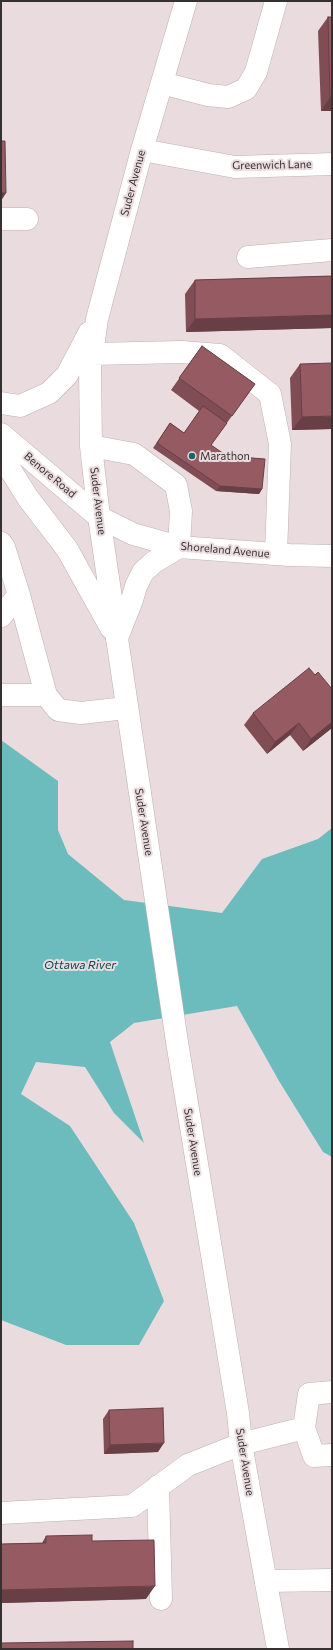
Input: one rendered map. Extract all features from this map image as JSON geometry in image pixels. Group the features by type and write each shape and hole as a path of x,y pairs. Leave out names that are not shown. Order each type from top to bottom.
{"main road":[{"name":"Suder Avenue","path":"186,1 142,150 97,319 90,368 91,446 99,517 126,708 177,1042 238,1413 241,1444 278,1649"},
{"path":"162,83 208,95 228,97 246,89 256,72 276,1"},
{"name":"Greenwich Lane","path":"142,150 235,167 332,164"},
{"path":"1,220 27,219"},
{"path":"248,257 332,250"},
{"path":"1,403 20,406 49,393 67,375 97,319"},
{"path":"92,354 182,352 220,355 270,394 280,444 276,554"},
{"name":"Benore Road","path":"1,434 99,517"},
{"path":"91,446 134,454 176,485 181,511 179,548 154,562 143,572 136,586 117,638"},
{"path":"1,455 28,498 67,549 117,638"},
{"name":"Shoreland Avenue","path":"99,517 133,534 179,548 332,556"},
{"path":"1,543 19,595 46,695 58,710 81,713 126,708"},
{"path":"1,616 19,595"},
{"path":"1,695 46,695"},
{"path":"332,1392 309,1394 304,1428 314,1456 332,1455"},
{"path":"1,1513 132,1506 188,1465 241,1444 304,1428"},
{"path":"158,1486 161,1599"},
{"path":"266,1581 332,1580"}],"water":[{"name":"Ottawa River","path":"1,740 58,781 58,830 68,854 124,900 222,913 262,859 318,839 332,828 332,1157 323,1152 279,1081 237,1006 134,1023 110,1042 144,1143 114,1113 85,1067 36,1062 21,1094 70,1126 134,1223 164,1301 139,1345 66,1345 1,1320"}],"building":[{"path":"328,17 332,17 332,97 330,97"},
{"path":"1,141 5,141 6,193 1,193"},
{"path":"332,276 332,315 195,319 195,280"},
{"path":"202,346 255,384 232,416 179,378"},
{"path":"332,363 332,416 302,417 300,364"},
{"path":"203,406 227,423 211,445 227,456 265,459 262,489 220,486 157,443 170,423 184,433"},
{"path":"309,668 315,675 318,672 332,689 332,722 311,739 299,723 275,742 253,713"},
{"path":"163,1408 164,1443 110,1445 109,1410"},
{"path":"92,1535 92,1541 154,1540 155,1586 1,1590 1,1544 46,1543 46,1536"},
{"path":"133,1641 133,1649 1,1649 1,1643"}],"place":[{"name":"Marathon","path":"192,456"}]}
